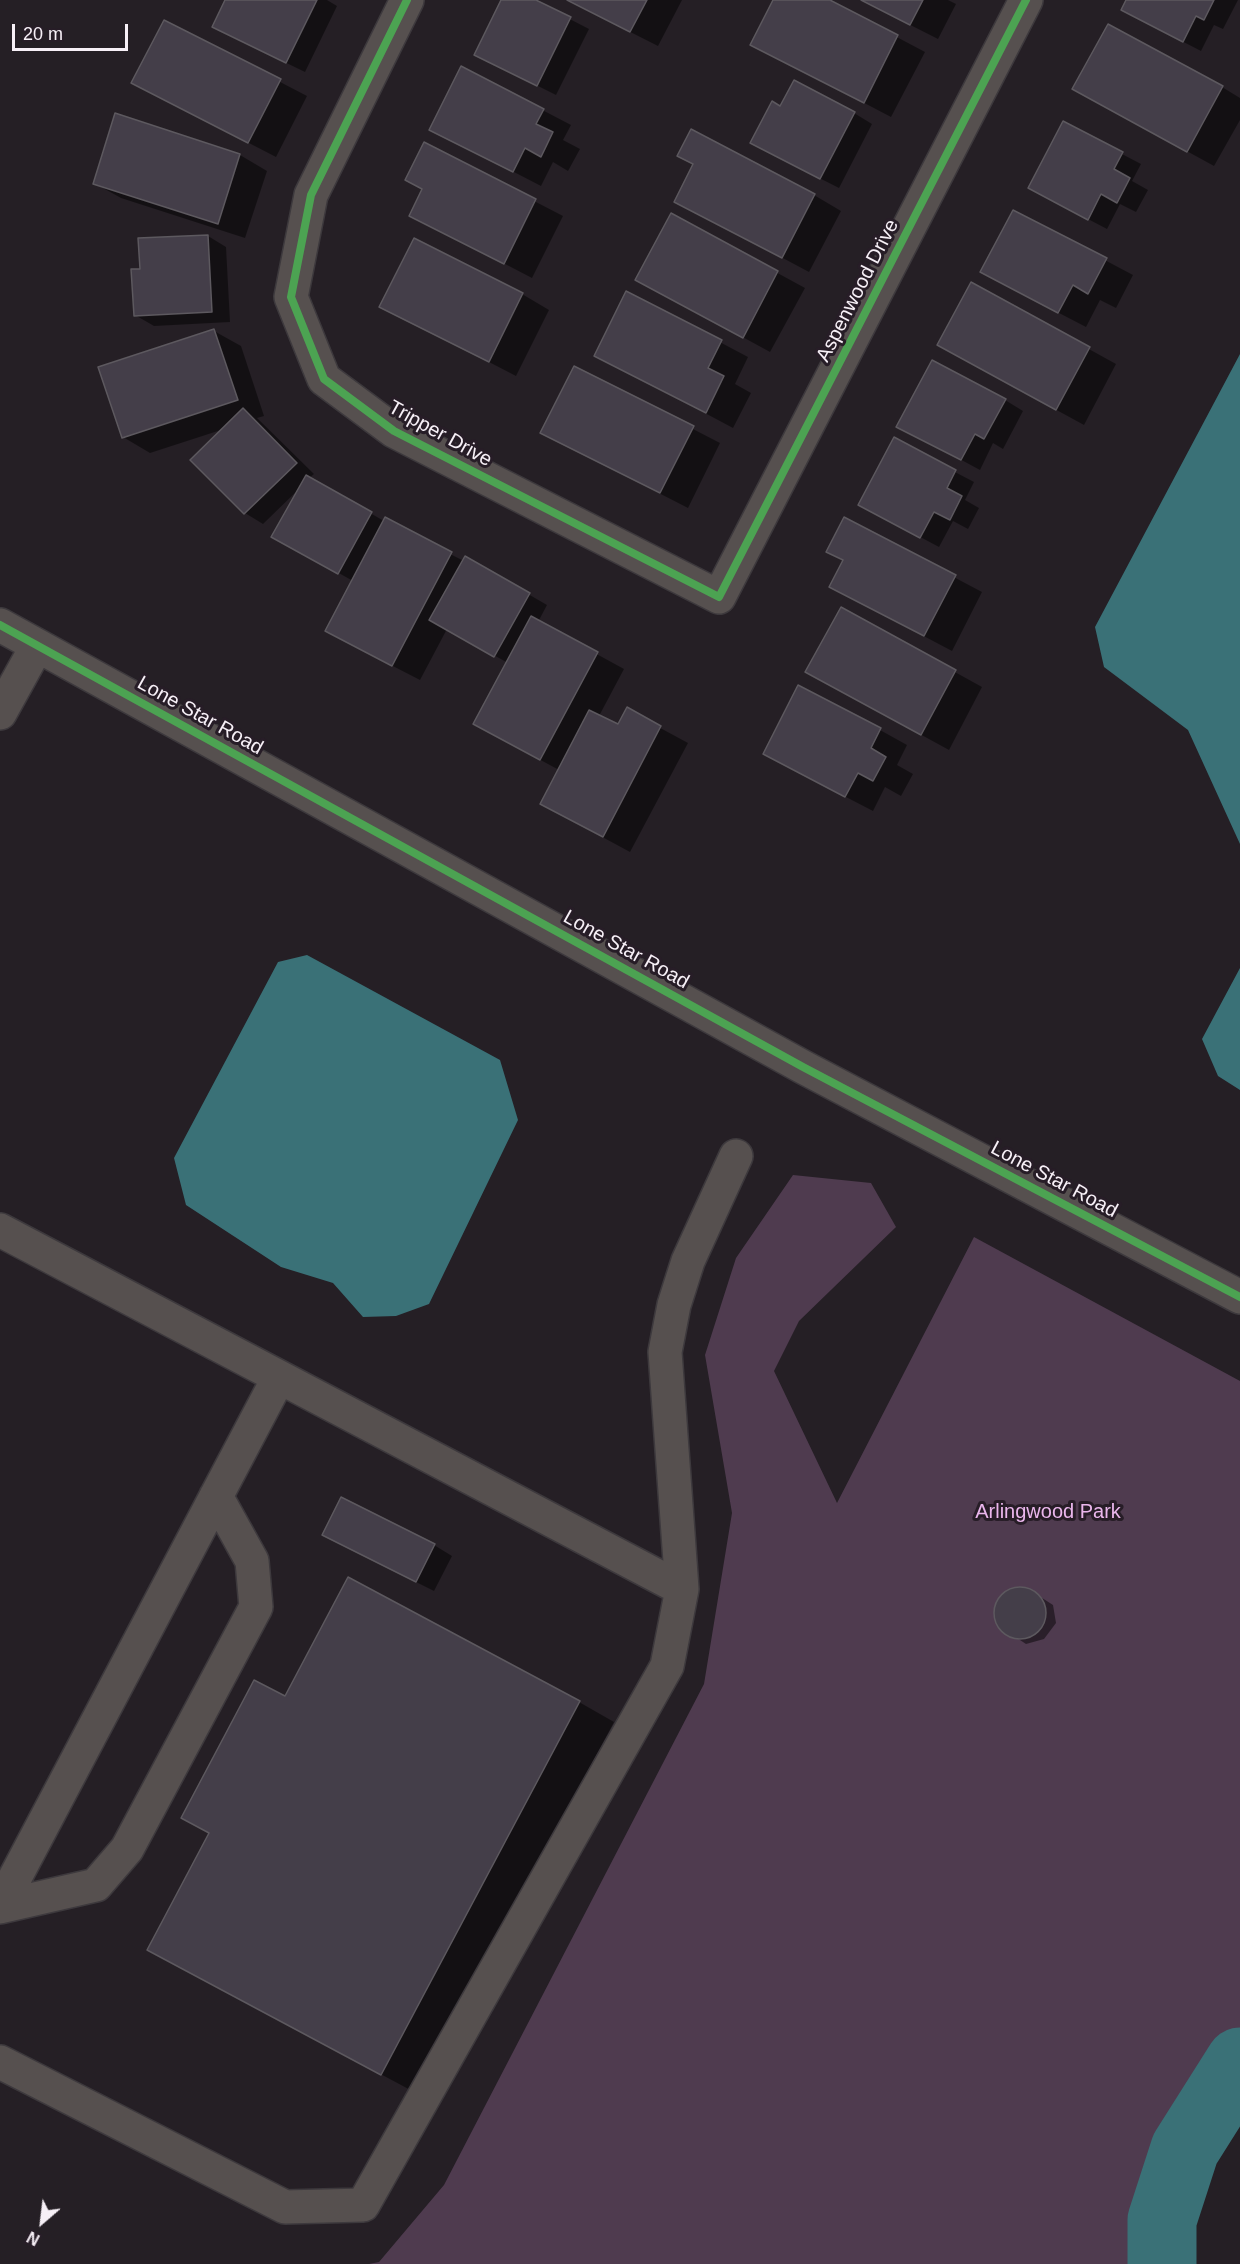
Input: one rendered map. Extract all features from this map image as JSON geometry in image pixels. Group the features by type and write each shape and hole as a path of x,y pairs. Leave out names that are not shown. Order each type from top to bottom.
{"street":[{"name":"Tripper Drive","path":"407,0 311,195 291,297 324,379 394,431 718,597"},
{"name":"Aspenwood Drive","path":"718,597 1026,0"},
{"name":"Lone Star Road","path":"0,625 803,1067 1240,1297"},
{"path":"0,713 38,646"},
{"path":"0,2062 285,2207 363,2205 667,1666 682,1589 665,1352 674,1305 688,1262 736,1156"},
{"path":"0,1230 682,1589"},
{"path":"0,1907 279,1377"},
{"path":"0,1907 96,1885 127,1850 256,1607 252,1561 216,1496"}],"green space":[{"name":"Arlingwood Park","path":"793,1175 871,1183 896,1227 799,1321 774,1371 837,1503 974,1237 1240,1381 1240,2035 1174,2143 1141,2240 1141,2264 369,2264 379,2262 444,2185 704,1684 732,1513 705,1355 736,1258"}],"water":[{"path":"1240,354 1240,844 1188,730 1104,667 1095,627"},
{"path":"307,955 500,1060 518,1120 429,1304 396,1316 363,1317 333,1283 281,1267 186,1205 174,1158 278,962"},
{"path":"1240,968 1240,1090 1218,1076 1202,1039"}],"building":[{"path":"225,0 317,0 286,63 212,27"},
{"path":"501,0 536,0 571,17 537,86 474,55"},
{"path":"567,0 647,0 630,32"},
{"path":"773,0 830,0 898,35 864,103 750,45"},
{"path":"861,0 923,0 910,25"},
{"path":"1126,0 1214,0 1204,20 1196,16 1183,42 1121,10"},
{"path":"164,20 281,79 248,143 131,83"},
{"path":"1108,24 1223,86 1187,152 1072,89"},
{"path":"461,66 544,109 536,124 553,132 541,157 525,148 513,172 429,130"},
{"path":"794,80 855,112 820,179 750,143 772,101 780,106"},
{"path":"115,113 240,154 218,224 93,184"},
{"path":"1063,121 1123,152 1114,169 1130,178 1117,203 1101,194 1088,220 1028,188"},
{"path":"691,129 815,194 782,258 674,202 693,164 677,156"},
{"path":"424,142 536,199 504,264 409,216 422,189 405,180"},
{"path":"1013,210 1107,258 1088,294 1073,285 1058,313 980,272"},
{"path":"671,213 778,271 743,338 635,280"},
{"path":"208,235 212,312 134,316 131,269 140,269 138,238"},
{"path":"414,238 523,293 489,362 379,307"},
{"path":"971,282 1090,347 1056,410 937,345"},
{"path":"626,291 722,340 708,368 724,376 706,413 594,356"},
{"path":"214,329 238,400 122,438 98,367"},
{"path":"932,360 1006,399 984,439 975,434 961,460 896,427"},
{"path":"574,366 694,426 660,493 540,433"},
{"path":"243,408 297,463 244,514 190,460"},
{"path":"894,437 956,470 947,488 962,496 950,520 934,512 920,538 858,505"},
{"path":"306,475 372,512 338,574 271,537"},
{"path":"385,517 452,552 392,666 325,631"},
{"path":"844,517 956,575 924,636 829,587 843,560 826,552"},
{"path":"465,556 530,593 494,657 429,620"},
{"path":"841,607 956,670 921,735 805,672"},
{"path":"531,616 598,652 540,760 473,724"},
{"path":"798,685 881,728 871,748 886,757 873,781 858,773 845,797 763,754"},
{"path":"627,707 661,726 603,837 540,804 589,710 618,724"},
{"path":"341,1497 435,1544 416,1582 322,1535"},
{"path":"348,1577 580,1701 381,2075 147,1950 209,1833 181,1818 254,1680 285,1696"},
{"path":"1020,1587 1034,1591 1042,1599 1046,1613 1042,1627 1034,1635 1020,1639 1006,1635 998,1627 994,1613 998,1599 1006,1591"}],"waterway":[{"path":"1162,2264 1162,2220 1185,2149 1240,2062"}],"cycle path":[{"path":"407,0 311,195 291,297 324,379 394,431 719,597 1026,0"},
{"path":"0,625 803,1067 1240,1297"}]}
